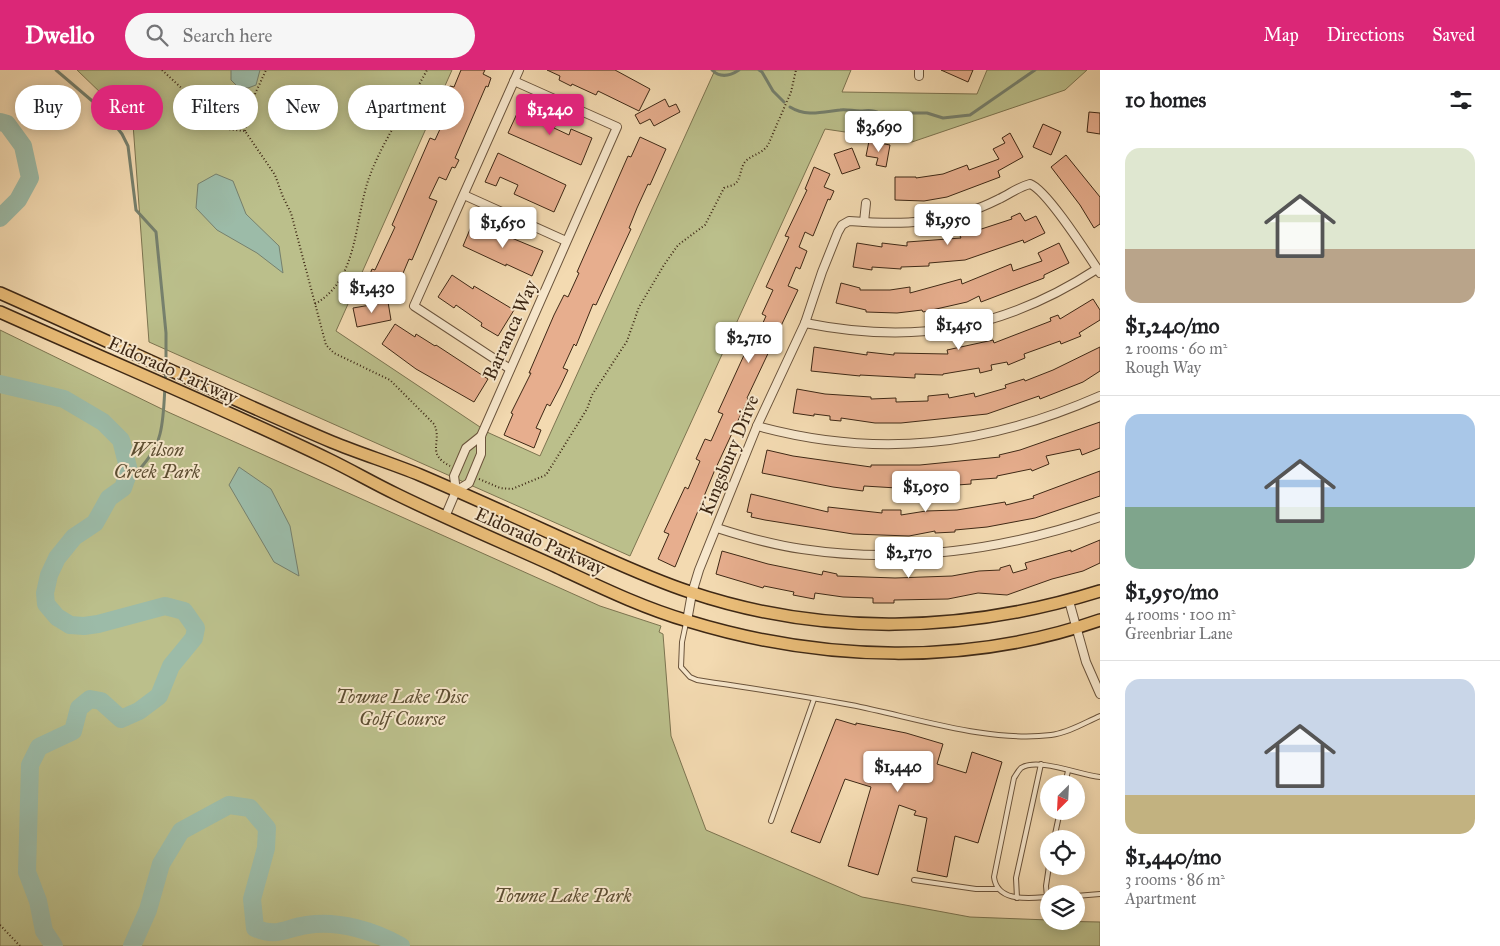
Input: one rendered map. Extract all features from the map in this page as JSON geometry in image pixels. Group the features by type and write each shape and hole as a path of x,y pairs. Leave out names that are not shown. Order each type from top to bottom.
{"main road":[{"name":"Eldorado Parkway","path":"0,293 302,429 399,466 632,570 692,593 750,609 803,619 893,625 948,623 989,618 1069,601 1100,591"},
{"name":"Eldorado Parkway","path":"0,312 304,448 445,517 614,593 686,621 742,636 780,643 870,653 930,652 987,647 1077,628 1100,620"}],"street":[{"path":"510,369 414,306 519,70"},
{"name":"Barranca Way","path":"456,491 470,483 482,454 481,436 616,127 514,81"},
{"path":"805,323 838,330 878,334 918,333 957,328 996,318 1033,305 1098,271 1048,200 1030,184 1021,186 999,199 967,212 937,220 906,224 864,222 866,203"},
{"path":"464,195 566,240"},
{"name":"Kingsbury Drive","path":"686,621 699,570 757,426 805,323 838,232 845,222 864,222"},
{"path":"757,426 824,441 873,445 917,444 965,439 1013,429 1055,416 1100,396"},
{"name":"Barranca Way","path":"445,517 456,491 454,476 466,448 481,436"},
{"path":"717,528 757,540 800,549 848,555 896,555 1004,544 1060,530 1100,517"},
{"path":"1069,601 1086,662 1100,694"}],"lane":[{"path":"686,621 680,662 684,672 697,680 851,705 950,727 1030,736 1052,735 1070,730 1100,716"},
{"path":"771,821 814,699"},
{"path":"1017,898 1016,878 1040,764"},
{"path":"1040,897 1017,898 1006,895 997,888 994,877 1014,778 1020,769 1028,765 1040,764 1100,777"},
{"path":"1067,775 1068,770"},
{"path":"914,880 976,889 997,888"},
{"path":"1085,895 1100,894"}],"path":[{"path":"162,70 189,95 206,124 217,128 245,131"},
{"path":"266,70 250,105 245,131 275,175 291,213 326,345 330,350 390,380 398,386 434,424 436,430 436,453 440,460 447,464"},
{"path":"315,304 322,300 343,277 369,177 400,116 427,70"},
{"path":"478,478 500,488 512,489 546,475 587,409 592,395 627,341 636,319 638,307 673,250 705,225 724,188 734,185 738,181 743,164 748,159 763,153 768,145 791,92 796,70"},
{"path":"0,925 20,946"}],"green space":[{"path":"77,70 452,70 445,85 348,85 348,130 425,130 336,331 489,433 540,456 715,70 851,70 842,92 977,94 987,70 1087,70 1065,90 912,142 825,129 630,556 149,342 133,130 163,130 163,85 93,85"},
{"path":"0,330 168,412 600,606 661,626 659,632 663,634 671,736 706,830 862,897 970,917 1040,920 1040,930 1085,930 1085,922 1100,922 1100,946 0,946"}],"shaded area":[{"path":"231,70 260,70 256,85 236,85 231,80"},
{"path":"216,174 233,181 246,214 279,246 283,273 257,253 217,230 196,208 198,184"},
{"path":"239,467 271,489 290,526 299,576 274,562 229,485"}],"building":[{"path":"461,70 485,70 483,74 491,78 455,158 459,160 455,168 452,167 446,180 439,177 429,198 437,201 412,260 409,259 401,278 396,276 387,297 365,287 372,269 375,270 395,227 392,225 430,138 435,140 440,130 464,130 464,85 455,85"},
{"path":"547,70 615,70 650,89 639,111 598,91 596,95 572,84 571,86 559,80 560,76"},
{"path":"941,70 973,70 968,82"},
{"path":"665,99 669,107 676,104 680,112 654,126 650,119 640,124 635,115"},
{"path":"521,105 556,124 554,128 569,135 571,129 592,138 581,165 508,133"},
{"path":"1089,112 1100,113 1100,134 1087,132"},
{"path":"1043,124 1061,132 1051,155 1033,147"},
{"path":"1010,133 1023,157 998,171 1000,177 947,197 924,201 895,200 895,177 916,178 943,174 967,165 969,170 999,159 993,149 1005,143 1002,138"},
{"path":"640,137 666,149 650,185 648,184 637,208 629,228 631,229 596,305 593,304 576,346 574,344 563,368 568,370 550,406 547,404 536,428 541,430 534,448 504,435 513,414 511,413 531,373 529,373 554,315 564,295 568,297 579,273 577,272 628,156 631,157"},
{"path":"869,141 890,145 886,167 876,165 878,158 866,156"},
{"path":"852,148 860,168 842,174 834,154"},
{"path":"498,153 566,185 554,212 514,194 518,185 500,177 496,186 485,182"},
{"path":"1066,155 1100,197 1100,224 1094,228 1080,205 1051,167"},
{"path":"814,167 830,174 824,187 834,191 830,200 828,199 813,236 805,232 799,247 807,251 800,269 796,267 788,286 798,290 714,472 675,567 658,559 669,534 664,532 685,487 688,489 700,461 696,459 705,439 711,441 723,414 718,412 750,342 754,343 766,316 762,314 773,290 766,287 789,237 785,236 807,190 805,189"},
{"path":"1020,213 1025,221 1036,216 1045,233 1024,243 1023,240 965,260 929,263 929,266 901,267 901,269 872,267 872,270 853,267 857,243 882,247 882,243 907,246 907,242 961,238 960,236 1012,219 1011,217"},
{"path":"473,222 543,251 532,276 463,246"},
{"path":"1059,243 1069,263 1044,275 1044,278 981,302 979,296 967,302 923,312 922,310 897,313 866,312 866,310 836,303 841,283 860,288 860,290 890,290 910,287 910,293 961,279 962,284 1011,264 1013,271 1042,261 1038,253"},
{"path":"452,275 473,289 474,286 514,310 498,336 481,326 482,323 456,305 454,308 438,297"},
{"path":"1093,299 1100,310 1100,320 1079,333 1081,336 1061,344 1060,341 1024,354 1025,358 1008,365 1007,362 991,365 992,370 980,373 979,368 943,375 915,374 915,378 860,376 811,371 814,347 867,355 867,352 894,355 894,353 948,354 947,350 993,340 994,343 1051,321 1050,318 1058,315 1060,319"},
{"path":"388,302 391,320 357,327 353,308"},
{"path":"395,324 415,337 416,334 436,345 488,379 474,402 416,369 382,344"},
{"path":"1100,347 1100,371 1083,382 1040,399 1039,396 987,414 901,423 875,423 841,418 841,421 830,420 830,416 793,413 797,389 825,394 871,397 871,399 896,398 896,402 928,401 928,396 948,394 949,398 974,393 975,397 1006,388 1005,385 1024,379 1025,381 1053,370"},
{"path":"1100,422 1100,448 1082,455 1080,449 1046,456 1049,464 1032,471 1031,469 997,476 997,478 971,480 971,484 916,488 916,494 905,494 906,490 897,488 864,486 863,491 833,487 762,473 767,450 793,456 871,467 871,465 920,465 1000,457 999,455 1020,450"},
{"path":"1100,471 1100,496 1035,518 987,527 955,530 955,532 935,533 935,531 909,536 853,534 765,520 751,517 752,513 747,512 751,494 828,512 828,507 882,513 882,510 901,510 901,515 926,511 957,510 1005,502 1006,505 1034,498 1033,496"},
{"path":"1100,540 1100,563 1083,571 1052,579 1007,595 978,593 948,599 894,600 894,603 873,603 873,598 843,597 815,593 814,599 793,595 794,592 764,586 763,588 716,574 722,551 768,564 822,575 823,571 837,574 837,576 895,578 952,576 979,571 1000,570 1000,568 1010,565 1013,573 1027,569 1025,563 1071,550 1071,552"},
{"path":"836,719 856,725 856,723 906,733 943,744 937,764 966,773 972,752 1002,762 978,843 955,836 947,877 917,871 927,818 914,815 916,811 899,805 878,875 848,866 871,787 845,779 820,843 791,832"}],"waterway":[{"path":"56,70 104,111 122,134 128,146 136,210 156,232 166,333 166,365"},
{"path":"712,70 715,73 725,75 739,70"},
{"path":"759,70 773,91 784,102"},
{"path":"790,107 808,113 845,110 879,113 927,113 943,118 970,115 1035,70"},
{"path":"0,122 7,124 23,146 30,178 18,200 0,218"},
{"path":"123,488 145,463 158,442 163,419 166,371"},
{"path":"0,384 64,399 103,422 121,440 129,471 123,488 109,498 95,523 74,537 57,558 49,575 45,593 46,604 57,617 70,625 98,624 165,606 184,611 196,628 194,638 171,666 159,696 139,711 121,719 101,701 90,699 79,708 73,731 39,747 30,765 27,872 38,901 44,931 54,946"},
{"path":"132,946 148,910 161,864 181,831 229,805 250,808 267,828 266,848 252,899 255,928 275,932 307,925 344,925 368,931 401,946"}],"park label":[{"name":"Wilson Creek Park","path":"157,460"},
{"name":"Towne Lake Disc Golf Course","path":"402,707"},
{"name":"Towne Lake Park","path":"563,895"}]}
